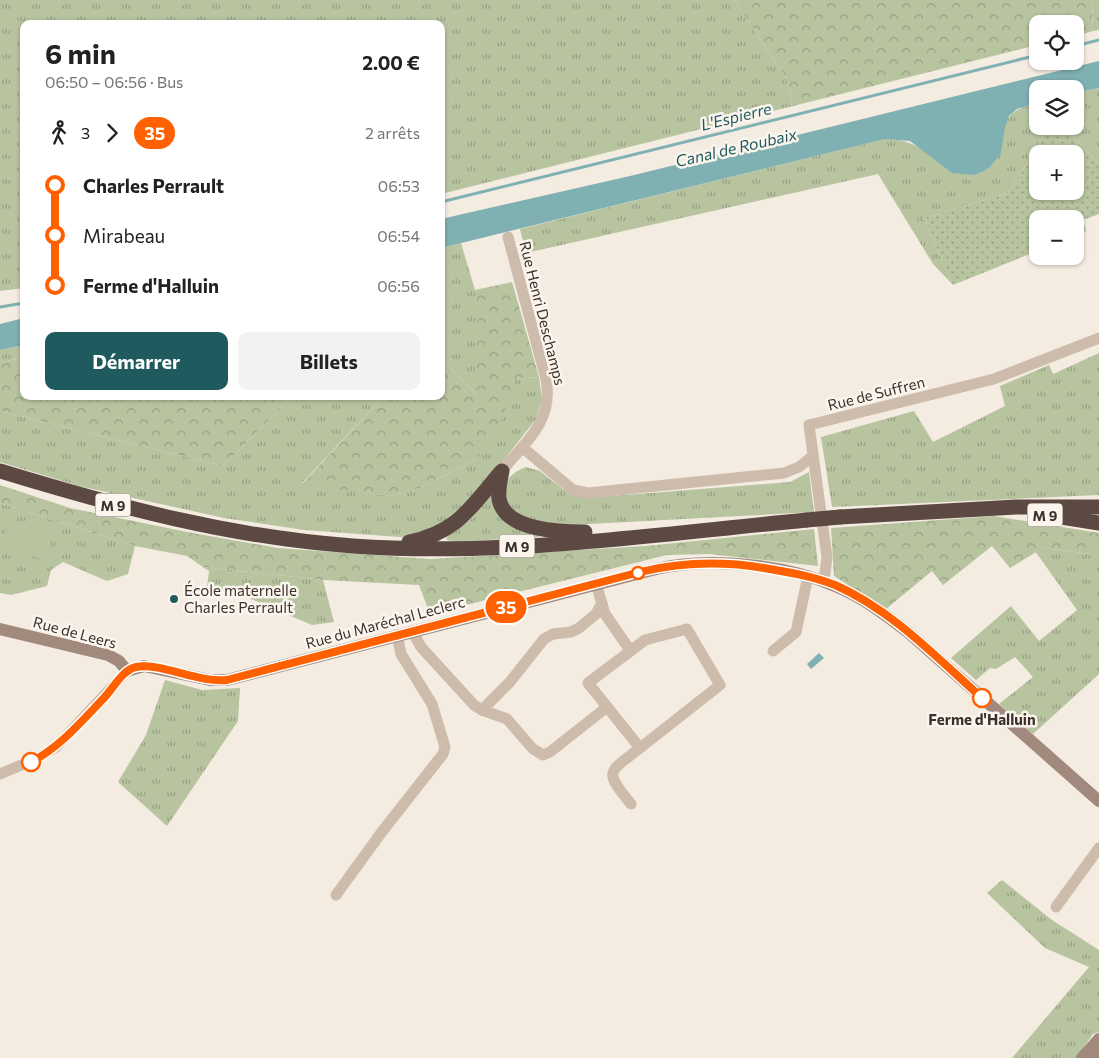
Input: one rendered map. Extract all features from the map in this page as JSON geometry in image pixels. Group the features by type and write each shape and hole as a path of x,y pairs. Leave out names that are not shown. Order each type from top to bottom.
{"highway":[{"name":"M 9","path":"0,471 137,511 227,531 374,547 491,548 840,517 991,508 1099,508"},
{"path":"502,471 499,493 502,506 510,515 534,527 560,532 610,533 656,529 677,532"},
{"path":"374,547 420,540 445,531 461,519 502,471"},
{"name":"M 9","path":"991,508 1099,523"}],"street":[{"name":"Rue Henri Deschamps","path":"502,471 545,415 549,398 546,379 508,237"},
{"name":"Rue de Suffren","path":"824,581 827,556 809,425 994,379 1099,338"},
{"path":"522,447 573,490 588,493 784,473 799,467 813,456"},
{"name":"Rue du Maréchal Leclerc","path":"127,671 141,666 210,680 227,680 596,583 669,566 694,563 743,565 808,576 824,581 861,600 909,633 1099,801"},
{"path":"773,651 796,632 808,576"},
{"path":"596,583 606,617 630,650"},
{"path":"482,710 509,683 544,639 553,634 571,632 582,626 596,614 602,603"},
{"name":"Rue de Leers","path":"0,629 108,655 120,661 127,671"},
{"path":"630,804 613,782 612,772 720,685 687,629 649,638 630,650 588,684 640,748"},
{"path":"412,631 421,647 474,705 507,719 533,749 543,755 550,752 607,707"},
{"path":"336,895 381,833 443,754 445,746 432,704 401,654 398,635"},
{"path":"0,774 36,759 56,747 127,671"},
{"path":"1056,907 1099,848"},
{"path":"1082,1058 1099,1039"},
{"path":"1093,1058 1099,1051"}],"green space":[{"path":"0,0 734,0 786,78 793,106 445,193 445,20 20,20 20,288 0,291"},
{"path":"734,0 1092,0 1093,31 1084,34 1084,15 1029,15 1029,47 793,106 786,78"},
{"path":"1092,0 1099,0 1099,30 1093,31"},
{"path":"1099,88 1099,164 1084,148 1084,145 1081,145 1072,135 1084,135 1084,91"},
{"path":"1029,105 1029,135 1044,135 1038,145 1029,145 1029,160 1008,193 924,218 953,285 933,264 878,174 526,253 520,229 885,139 906,142 922,149 952,173 1001,153 1005,125 1008,119 1017,110"},
{"path":"1044,135 1072,135 1081,145 1038,145"},
{"path":"1084,148 1099,164 1099,214 1084,220 1084,210 1029,210 1029,254 953,285 924,218 1008,193 1029,160 1029,200 1084,200"},
{"path":"461,243 475,290 476,394 445,363 445,247"},
{"path":"512,282 539,377 516,379 496,434 475,460 418,489 390,496 302,484 380,400 445,400 445,363 475,393 475,290"},
{"path":"20,346 20,359 0,362 0,350"},
{"path":"1099,353 1099,495 832,507 821,437 914,411 933,442 1005,406 1000,386 1049,365 1053,374"},
{"path":"20,359 20,400 289,400 223,466 0,411 0,362"},
{"path":"539,377 542,399 536,419 482,488 457,516 413,538 304,530 224,518 79,486 0,462 0,411 223,466 289,400 380,400 302,483 390,496 418,489 475,460 516,379"},
{"path":"526,467 540,471 564,490 600,497 790,482 809,472 814,512 570,525 541,523 529,520 515,511 505,498 504,491 510,477"},
{"path":"0,485 70,508 278,548 430,559 646,546 814,529 818,566 709,554 667,555 430,614 419,585 323,580 203,567 187,556 135,546 0,503"},
{"path":"492,492 540,535 539,537 457,542 447,540 446,538 470,520"},
{"path":"0,503 135,546 128,574 107,581 63,562 51,570 47,586 11,595 0,593"},
{"path":"994,516 1099,533 1099,555 1043,548 1010,568 992,546 943,585 932,571 886,609 834,576 831,528"},
{"path":"9,520 54,532 46,560 1,548"},
{"path":"1043,548 1099,555 1099,674 1033,734 999,704 1033,677 1015,657 996,669 990,668 976,680 951,658 1011,606 1039,641 1077,610 1035,551"},
{"path":"203,567 323,580 334,622 312,625 249,598 207,587 209,571"},
{"path":"165,680 202,690 240,688 238,721 167,826 118,782 146,735"},
{"path":"1002,880 1052,920 1099,950 1099,1032 1093,1034 1076,1058 1012,1058 1089,967 1045,948 987,893"}],"water":[{"path":"1099,61 1099,88 1084,91 1084,80 1029,80 1029,105 1017,109 1009,116 1001,153 989,168 975,175 952,173 910,141 885,139 445,247 445,218 630,176 1062,70 1084,70 1084,65"},
{"path":"20,319 20,346 0,350 0,324"},
{"path":"819,653 824,658 811,669 807,664"}],"waterway":[{"name":"L'Espierre","path":"1084,44 1099,40"},
{"name":"L'Espierre","path":"445,201 1029,57"},
{"name":"L'Espierre","path":"0,307 20,304"}],"bus line":[{"name":"35","path":"31,762 56,747 108,694 124,674 134,667 147,667 210,680 227,680 640,572 694,563 743,565 812,577 836,586 894,621 982,698"}],"place":[{"name":"École maternelle Charles Perrault","path":"174,599"},
{"name":"Ferme d'Halluin","path":"982,698"}],"water label":[{"name":"Canal de Roubaix","path":"736,147"}]}
